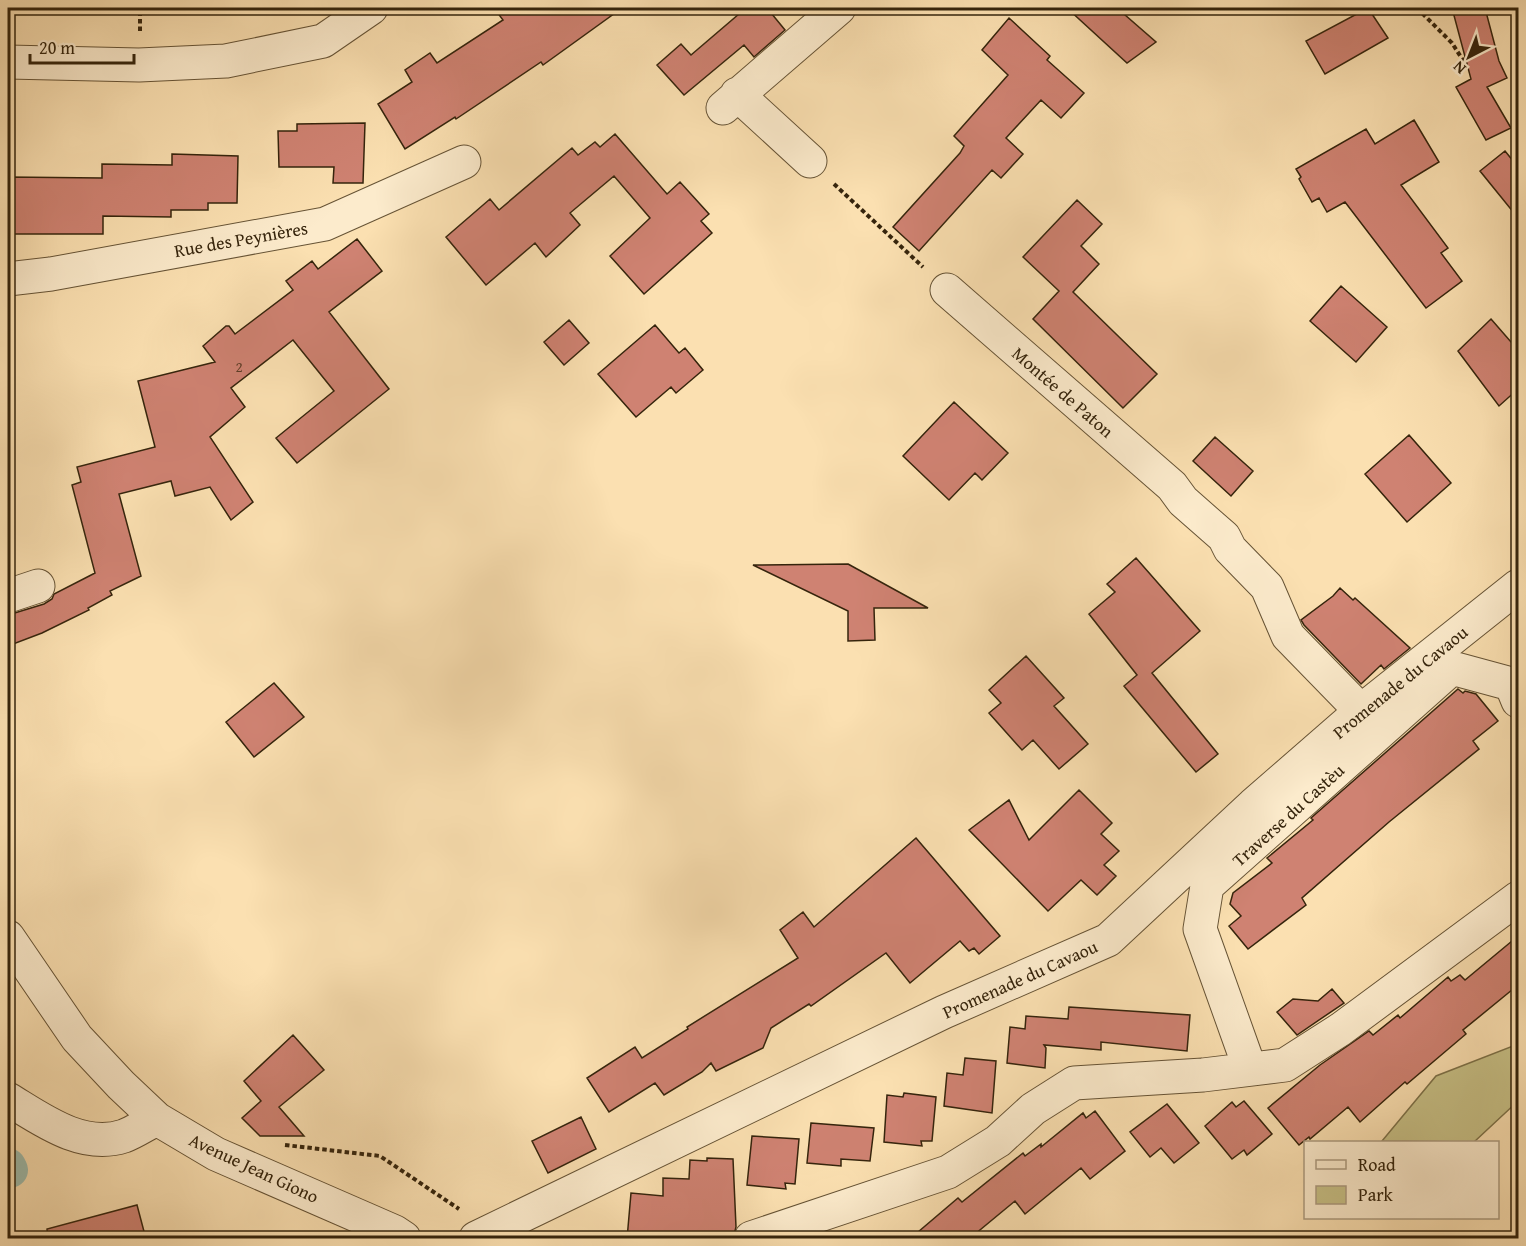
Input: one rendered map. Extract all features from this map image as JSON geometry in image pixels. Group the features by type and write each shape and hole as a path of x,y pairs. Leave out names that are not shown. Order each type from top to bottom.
{"street":[{"path":"8,62 139,65 226,61 323,41 371,8"},
{"path":"810,161 730,101 838,8"},
{"name":"Rue des Peynières","path":"8,279 51,274 325,224 464,162"},
{"name":"Montée de Paton","path":"947,290 1172,486 1183,501 1224,537 1230,549 1267,587 1288,636 1361,711"},
{"path":"8,596 38,586"},
{"name":"Promenade du Cavaou","path":"488,1236 944,1012 1108,940 1253,805 1361,711 1518,586"},
{"name":"Traverse du Castèu","path":"1250,1069 1200,929 1207,886 1452,668 1511,684 1518,701"},
{"path":"751,1239 948,1172 998,1141 1033,1109 1074,1083 1203,1075 1286,1065 1341,1029 1518,898"},
{"name":"Avenue Jean Giono","path":"8,937 77,1038 157,1119 216,1154 385,1227 404,1239"},
{"path":"8,1099 49,1124 88,1140 123,1136 157,1119"}],"path":[{"path":"1417,8 1452,43 1466,65"},
{"path":"810,161 947,290"},
{"path":"284,1144 380,1156 488,1236"}],"green space":[{"path":"1518,1044 1518,1101 1475,1141 1382,1141 1436,1076"}],"building":[{"path":"494,8 622,8 543,65 541,62 456,119 455,117 405,149 378,104 412,82 405,70 430,53 437,63 503,20"},
{"path":"746,8 767,8 785,30 754,57 744,45 684,95 657,65 681,44 691,55"},
{"path":"1067,8 1117,8 1156,42 1127,63"},
{"path":"1368,8 1388,38 1325,74 1306,41"},
{"path":"1452,8 1485,8 1499,61 1507,78 1487,87 1511,128 1486,140 1456,87 1471,79"},
{"path":"1009,18 1050,56 1047,60 1084,93 1061,118 1041,100 1006,138 1023,154 1001,178 992,170 919,251 893,227 960,153 964,146 954,136 1008,75 982,50"},
{"path":"1414,120 1439,162 1401,185 1448,248 1441,253 1462,281 1426,308 1345,202 1327,212 1319,198 1312,202 1296,169 1366,129 1375,144"},
{"path":"365,123 363,183 333,183 334,167 279,167 278,131 297,131 297,124"},
{"path":"615,134 667,194 680,182 709,214 701,221 712,233 644,294 610,256 650,218 614,176 570,213 580,225 546,257 535,243 486,285 446,237 490,199 499,210 572,148 578,155 595,142 600,147"},
{"path":"1505,151 1518,167 1518,218 1480,171"},
{"path":"172,154 238,156 237,203 208,203 208,210 171,210 171,217 103,216 103,234 8,234 8,177 102,178 102,164 172,165"},
{"path":"1077,200 1102,224 1081,246 1099,264 1073,292 1157,374 1123,408 1033,319 1059,291 1023,257"},
{"path":"357,239 382,271 329,312 389,389 297,463 276,438 334,391 293,340 231,388 245,407 210,437 253,502 231,520 210,487 175,496 171,481 119,494 141,576 110,591 112,595 88,608 89,610 42,633 8,646 8,615 44,604 52,599 54,594 95,573 72,485 81,482 77,467 155,447 138,381 215,362 203,346 226,326 229,326 235,334 293,290 286,281 312,261 318,269"},
{"path":"1341,286 1387,327 1356,362 1310,321"},
{"path":"1491,319 1518,350 1518,389 1499,406 1458,351"},
{"path":"569,320 589,343 564,365 544,342"},
{"path":"655,325 679,353 685,348 703,370 676,393 671,387 636,417 598,374"},
{"path":"954,402 1008,453 982,480 975,473 949,500 903,456"},
{"path":"1409,435 1451,483 1407,522 1365,474"},
{"path":"1215,437 1253,471 1231,496 1193,461"},
{"path":"1136,558 1200,631 1152,673 1218,754 1196,772 1124,686 1137,675 1089,614 1115,592 1107,584"},
{"path":"848,564 928,608 874,608 875,640 848,641 848,611 753,565"},
{"path":"1340,588 1353,600 1355,598 1410,648 1384,669 1381,665 1361,684 1301,620"},
{"path":"1026,656 1064,698 1054,706 1088,744 1059,769 1033,740 1022,750 989,713 1001,703 989,690"},
{"path":"274,683 304,717 254,757 226,722"},
{"path":"1458,689 1463,693 1465,691 1476,694 1498,721 1473,741 1479,749 1389,822 1302,898 1306,905 1248,949 1229,926 1241,916 1230,904 1233,893 1272,863 1267,858 1313,820 1311,818"},
{"path":"1079,790 1112,823 1101,834 1119,851 1104,865 1116,876 1097,895 1081,880 1048,911 969,830 1009,800 1029,840"},
{"path":"916,838 1000,936 979,954 974,948 969,951 960,941 910,983 886,953 811,1006 809,1004 771,1028 763,1048 716,1071 711,1063 702,1072 664,1095 655,1083 609,1112 587,1078 635,1047 642,1058 688,1029 687,1027 798,958 780,930 803,912 814,927"},
{"path":"1518,936 1518,985 1463,1030 1466,1034 1407,1084 1405,1082 1360,1122 1348,1107 1310,1139 1309,1137 1299,1145 1268,1108 1320,1065 1369,1031 1373,1035 1398,1015 1400,1018 1448,977 1451,981 1460,975 1465,980"},
{"path":"1332,989 1344,1003 1297,1035 1277,1012 1293,999 1318,1001"},
{"path":"1069,1007 1190,1015 1187,1051 1101,1042 1101,1050 1044,1045 1046,1048 1045,1068 1007,1063 1010,1027 1025,1029 1026,1016 1068,1019"},
{"path":"293,1035 324,1070 279,1107 304,1136 260,1136 242,1118 261,1101 244,1081"},
{"path":"965,1058 996,1061 992,1113 944,1106 947,1073 963,1075"},
{"path":"904,1093 936,1097 932,1141 921,1141 922,1146 884,1142 887,1095 903,1097"},
{"path":"1244,1101 1272,1134 1247,1155 1244,1150 1232,1159 1205,1126 1232,1102 1236,1107"},
{"path":"1167,1104 1199,1143 1174,1163 1161,1148 1150,1157 1130,1132"},
{"path":"1095,1111 1125,1151 1090,1179 1081,1168 1025,1214 1015,1201 969,1239 911,1238 958,1198 962,1202 1023,1153 1025,1156 1041,1144 1041,1147 1083,1113 1086,1118"},
{"path":"581,1117 596,1149 548,1173 532,1141"},
{"path":"811,1123 874,1128 870,1161 841,1159 841,1166 807,1163"},
{"path":"752,1136 799,1139 795,1184 785,1183 786,1189 747,1185"},
{"path":"707,1158 733,1159 736,1227 733,1239 627,1239 631,1193 663,1196 663,1178 689,1179 690,1160 707,1161"},
{"path":"137,1205 146,1239 48,1239 47,1229"}],"waterway":[{"path":"8,1166 10,1170"}]}
